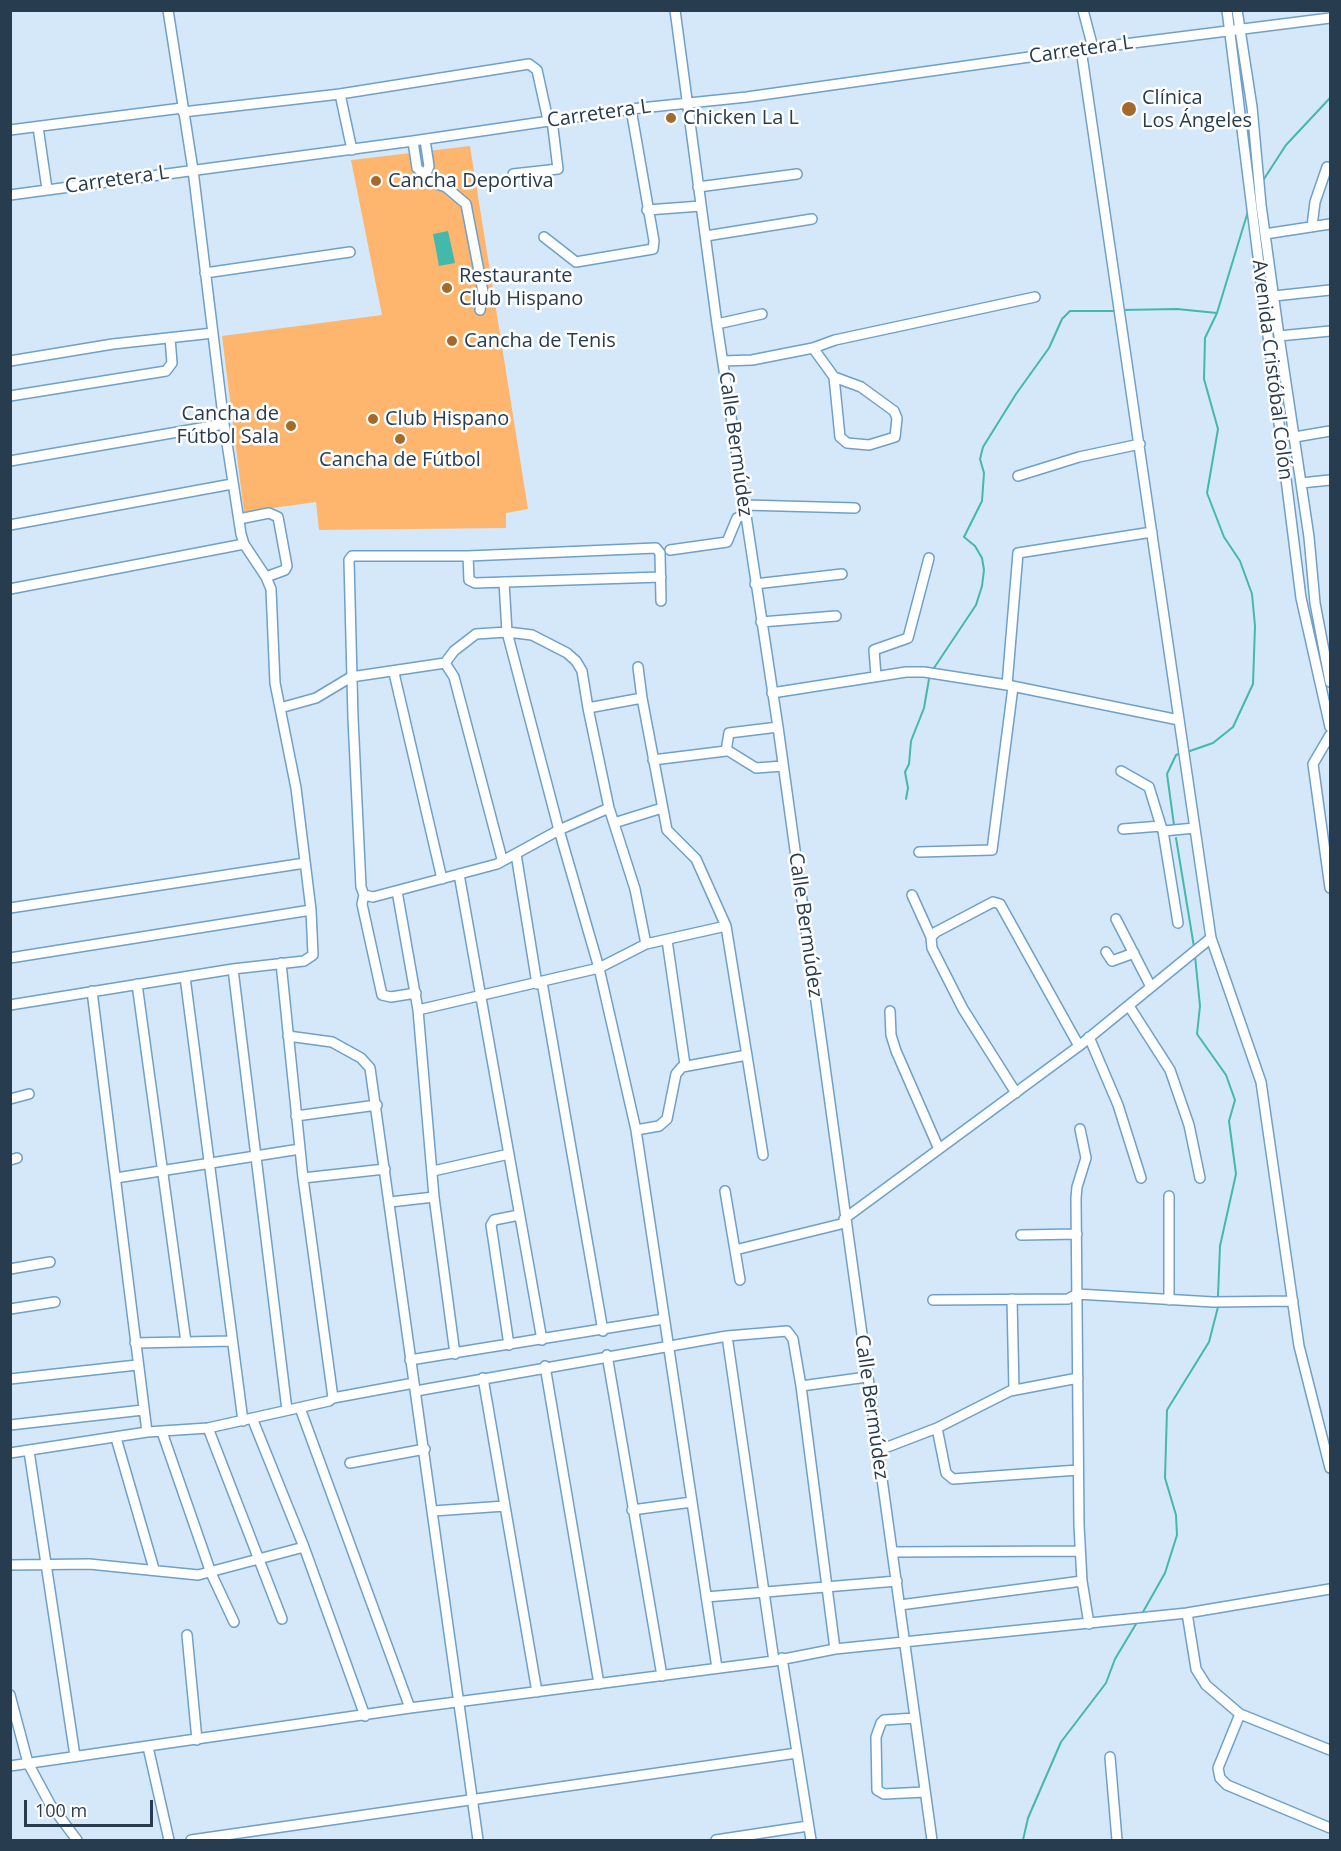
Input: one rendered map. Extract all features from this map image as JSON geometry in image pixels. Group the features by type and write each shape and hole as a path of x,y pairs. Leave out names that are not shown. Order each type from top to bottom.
{"street":[{"path":"10,1005 233,969 304,961 313,955 311,910 296,788 275,683 271,589 266,577 244,544 232,484 192,170 168,10"},
{"name":"Calle Bermúdez","path":"675,10 717,324 778,727 932,1840"},
{"path":"1083,10 1093,48"},
{"name":"Avenida Cristóbal Colón","path":"1227,10 1235,30 1255,147 1278,336 1302,483 1315,603 1330,682"},
{"name":"Avenida Cristóbal Colón","path":"1237,10 1235,30 1244,153 1301,598 1330,727"},
{"name":"Carretera L","path":"10,195 352,150 631,109 747,97 1082,49 1330,18"},
{"path":"1082,49 1211,938 1261,1082 1299,1346 1330,1468"},
{"path":"10,130 340,94 529,64 537,70 550,120 558,169 513,174"},
{"path":"340,94 352,150"},
{"path":"544,237 576,262 648,252 653,249 654,241 631,109"},
{"path":"38,127 47,189"},
{"path":"424,140 429,166 425,176"},
{"path":"413,141 417,168 434,183 447,187 466,204 483,292 480,310"},
{"path":"1312,226 1315,202 1327,167"},
{"path":"698,187 797,174"},
{"path":"647,210 701,206"},
{"path":"706,236 812,219"},
{"path":"1265,234 1330,224"},
{"path":"205,273 350,252"},
{"path":"1274,296 1330,290"},
{"path":"723,361 752,360 813,348 835,340 1035,297"},
{"path":"717,324 762,314"},
{"path":"1278,336 1330,332"},
{"path":"10,361 213,333"},
{"path":"10,396 166,371 172,363 170,338"},
{"path":"813,348 834,377 838,432 844,440 852,444 869,445 895,437 897,418 894,411 861,387 834,377"},
{"path":"10,461 224,424"},
{"path":"1294,437 1330,431"},
{"path":"1018,476 1079,457 1140,444"},
{"path":"1302,483 1330,480"},
{"path":"10,525 232,484"},
{"path":"670,550 727,542 737,518 745,509 855,508"},
{"path":"239,519 269,513 278,517 287,566 285,570 266,577"},
{"path":"919,852 992,850 1010,686 1018,553 1152,531"},
{"path":"10,589 244,544"},
{"path":"416,993 391,997 382,994 362,904 364,895 360,887 351,677 350,558 468,556 656,548 660,553 661,601"},
{"path":"468,556 469,580 472,582 660,578"},
{"path":"876,676 874,659 876,648 902,643 908,638 929,558"},
{"path":"755,584 842,574"},
{"path":"504,582 507,632 559,830 599,968 636,1130 717,1668"},
{"path":"761,622 836,616"},
{"path":"280,708 316,698 351,677 394,673 445,663 454,651 476,634 507,632 532,635 567,653 582,671 609,808 635,890 646,944"},
{"path":"874,659 884,665 887,675"},
{"path":"445,663 454,677 502,859"},
{"path":"638,667 653,760 668,830 696,860 726,926 762,1155"},
{"path":"772,693 876,676 924,672 1010,686 1179,720"},
{"path":"394,673 442,879"},
{"path":"588,708 642,698"},
{"path":"727,750 729,733 778,727"},
{"path":"1330,735 1313,764 1330,888"},
{"path":"653,760 727,750 756,768 783,766"},
{"path":"1121,771 1149,787 1162,829 1178,923"},
{"path":"364,895 373,897 497,864 502,859 516,854 559,830 609,808"},
{"path":"614,823 662,808"},
{"path":"1123,830 1195,828"},
{"path":"516,854 603,1331"},
{"path":"10,908 305,863"},
{"path":"459,874 542,1340"},
{"path":"397,891 416,993 434,1197 455,1354"},
{"path":"912,895 931,937 932,948 963,1009 1016,1094"},
{"path":"931,937 993,902 1000,904 1079,1046"},
{"path":"10,958 311,910"},
{"path":"1116,919 1151,987"},
{"path":"418,1010 599,968 646,944 726,926"},
{"path":"735,1250 845,1221 938,1147 1016,1094 1079,1046 1211,938"},
{"path":"667,940 685,1065"},
{"path":"1106,952 1113,962 1134,953"},
{"path":"281,963 303,1178 333,1398"},
{"path":"233,969 287,1410"},
{"path":"185,977 232,1341 248,1419 304,1547 364,1716"},
{"path":"137,984 186,1342"},
{"path":"92,991 147,1432"},
{"path":"1129,1006 1170,1070 1189,1125 1200,1178"},
{"path":"890,1011 891,1035 896,1052 938,1147"},
{"path":"288,1036 332,1042 361,1058 370,1068 377,1105 410,1360 478,1840"},
{"path":"1089,1037 1118,1105 1141,1178"},
{"path":"636,1130 659,1126 667,1119 676,1074 685,1065 747,1055"},
{"path":"10,1099 29,1094"},
{"path":"296,1116 377,1105"},
{"path":"1080,1129 1086,1158 1077,1187 1078,1470 1082,1581 1089,1624"},
{"path":"116,1178 300,1149"},
{"path":"433,1171 508,1154"},
{"path":"303,1178 385,1169"},
{"path":"724,1191 740,1280"},
{"path":"1169,1196 1169,1300"},
{"path":"390,1202 434,1197"},
{"path":"509,1345 491,1225 495,1220 519,1215"},
{"path":"1021,1235 1077,1234"},
{"path":"10,1269 50,1262"},
{"path":"933,1300 1068,1299 1077,1294 1169,1300 1293,1301"},
{"path":"1012,1299 1014,1390"},
{"path":"10,1309 54,1302"},
{"path":"410,1360 603,1331 664,1319"},
{"path":"10,1453 147,1432 207,1428 300,1408 333,1398 483,1378 726,1336 787,1331 793,1339 801,1386 835,1649"},
{"path":"726,1336 765,1590 797,1753 811,1840"},
{"path":"135,1343 232,1341"},
{"path":"607,1355 662,1676"},
{"path":"10,1379 137,1365"},
{"path":"545,1366 599,1684"},
{"path":"801,1386 867,1377"},
{"path":"483,1378 537,1692"},
{"path":"877,1451 937,1428 1014,1390 1078,1378"},
{"path":"300,1408 410,1708"},
{"path":"10,1425 143,1410"},
{"path":"207,1428 282,1619"},
{"path":"937,1428 946,1473 953,1479 1078,1470"},
{"path":"162,1432 211,1572 234,1622"},
{"path":"116,1438 154,1569"},
{"path":"350,1463 424,1449"},
{"path":"29,1451 75,1756"},
{"path":"632,1510 692,1502"},
{"path":"433,1511 505,1506"},
{"path":"10,1565 46,1563 154,1569 178,1575 211,1572 304,1547"},
{"path":"892,1552 1080,1551"},
{"path":"706,1597 765,1590 897,1581"},
{"path":"900,1605 1010,1588 1082,1581"},
{"path":"10,1766 410,1708 662,1676 835,1649 905,1640 1187,1613 1330,1589"},
{"path":"1187,1613 1196,1668 1206,1685 1240,1714 1330,1750"},
{"path":"187,1635 197,1740"},
{"path":"10,1695 28,1763 50,1804 76,1840"},
{"path":"1240,1714 1218,1768 1220,1778 1227,1785 1330,1828"},
{"path":"915,1718 884,1720 881,1723 876,1737 878,1792 925,1792"},
{"path":"148,1747 169,1840"},
{"path":"191,1840 797,1753"},
{"path":"1110,1757 1117,1840"},
{"path":"716,1840 808,1826"}],"shaded area":[{"name":"Club Hispano","path":"470,146 528,509 506,513 506,528 319,530 316,502 244,512 222,336 382,315 351,160"},
{"path":"448,231 455,263 439,266 433,234"}],"waterway":[{"path":"1262,182 1286,145 1330,98"},
{"path":"1187,752 1213,743 1233,727 1253,684 1255,626 1252,594 1240,561 1224,537 1207,493 1218,429 1204,379 1205,338 1217,313 1249,208"},
{"path":"1121,310 1177,309 1217,313"},
{"path":"934,668 976,605 982,586 984,570 982,558 975,546 964,537 982,501 984,473 980,459 983,447 1016,394 1049,348 1062,319 1070,311 1115,311"},
{"path":"906,799 908,788 905,772 909,764 911,741 924,708 929,679"},
{"path":"1174,825 1167,774 1176,755 1181,753"},
{"path":"1176,838 1194,947"},
{"path":"1195,956 1200,1006 1197,1034 1226,1075 1235,1100 1229,1121 1236,1174 1220,1246 1218,1296"},
{"path":"1143,1612 1165,1573 1177,1535 1176,1515 1165,1478 1167,1410 1209,1342 1218,1307"},
{"path":"1023,1840 1028,1818 1061,1742 1106,1683 1115,1659 1136,1624"}],"place":[{"name":"Clínica Los Ángeles","path":"1129,109"},
{"name":"Chicken La L","path":"671,118"},
{"name":"Cancha Deportiva","path":"376,181"},
{"name":"Restaurante Club Hispano","path":"447,288"},
{"name":"Cancha de Tenis","path":"452,341"},
{"name":"Club Hispano","path":"373,419"},
{"name":"Cancha de Fútbol Sala","path":"291,426"},
{"name":"Cancha de Fútbol","path":"400,439"}]}
